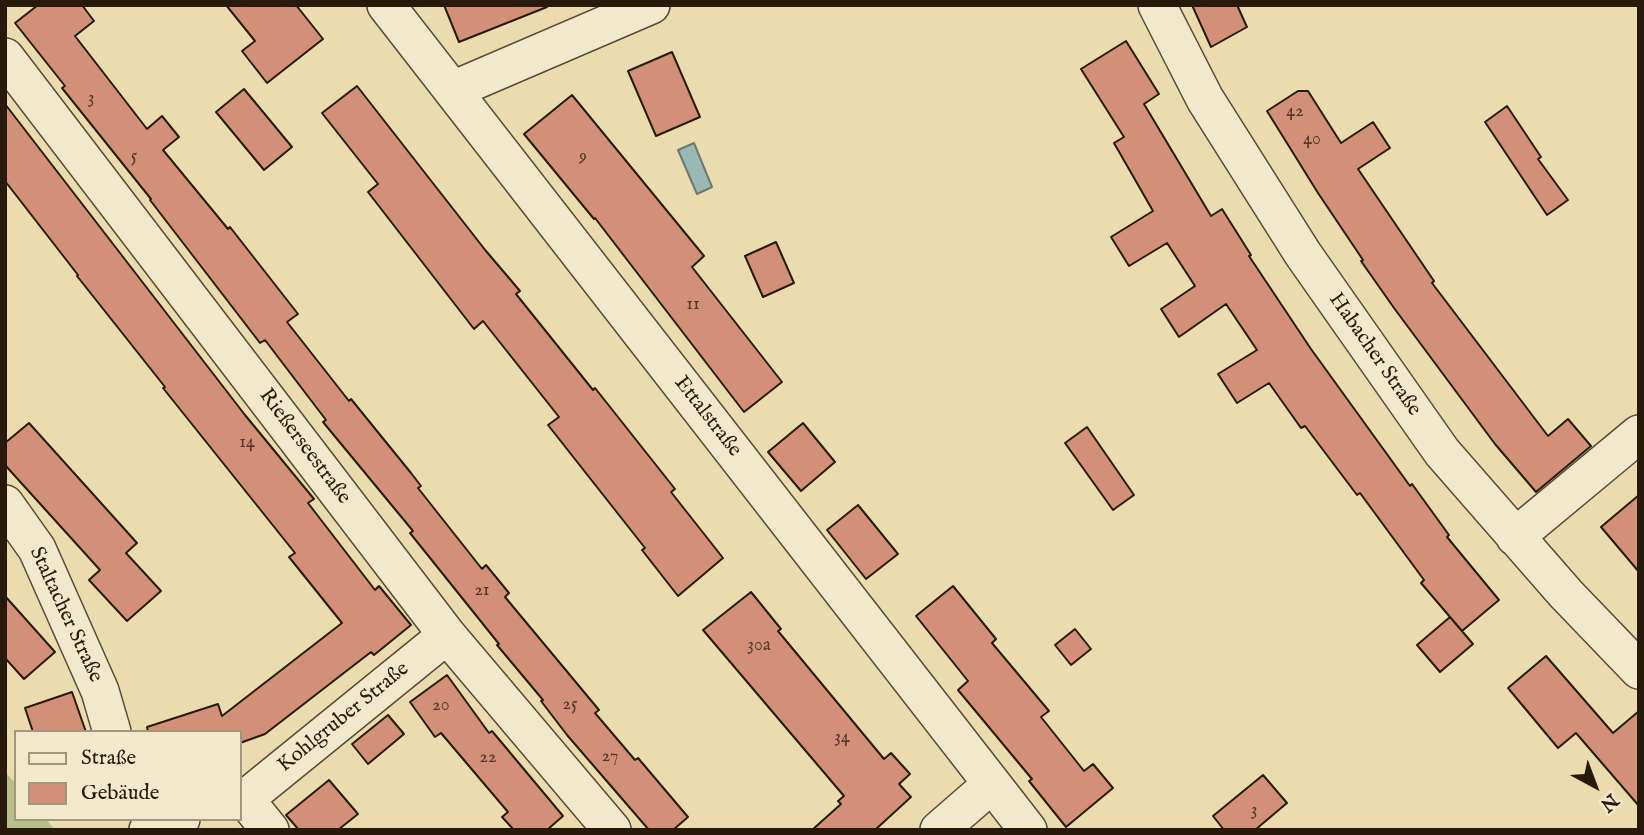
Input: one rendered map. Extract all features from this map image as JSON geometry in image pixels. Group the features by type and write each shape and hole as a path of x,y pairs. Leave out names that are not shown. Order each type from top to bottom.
{"street":[{"name":"Ettalstraße","path":"386,5 1028,830"},
{"path":"453,90 651,5"},
{"name":"Habacher Straße","path":"1157,5 1205,99 1303,254 1442,452 1515,537 1639,670"},
{"name":"Rießerseestraße","path":"5,57 447,635 612,830"},
{"path":"1515,537 1639,434"},
{"name":"Staltacher Straße","path":"5,505 37,549 100,691 111,730"},
{"name":"Kohlgruber Straße","path":"242,799 447,635"},
{"path":"939,830 992,784"},
{"path":"242,799 270,830"},
{"path":"148,830 175,821"}],"green space":[{"path":"5,772 14,782 14,821 48,821 55,830 5,830"}],"water":[{"path":"694,143 712,187 697,194 678,150"}],"building":[{"path":"38,5 82,5 94,21 75,36 147,129 162,116 179,137 163,150 228,229 230,227 298,314 287,322 349,401 351,399 411,473 421,486 418,488 482,569 486,565 509,593 505,597 599,710 595,713 688,817 673,830 649,830 567,735 541,701 543,700 410,533 413,531 323,422 326,420 265,340 260,343 151,199 62,88 65,86 15,23"},
{"path":"226,5 296,5 323,39 267,83 242,51 255,41"},
{"path":"444,5 547,5 547,7 459,42"},
{"path":"1192,5 1237,5 1247,27 1211,47"},
{"path":"1126,41 1159,94 1144,104 1211,216 1222,209 1251,255 1249,256 1311,349 1410,486 1412,484 1449,535 1447,537 1499,600 1462,631 1421,583 1424,580 1360,493 1357,495 1305,426 1301,428 1269,383 1237,403 1218,374 1257,350 1226,304 1179,337 1161,309 1195,286 1167,243 1129,266 1111,237 1153,211 1114,143 1124,137 1081,69"},
{"path":"672,52 700,117 656,136 628,71"},
{"path":"357,86 520,291 516,294 675,489 671,492 723,558 678,596 642,550 645,548 548,425 559,417 483,321 474,329 368,192 378,184 322,113"},
{"path":"244,89 292,147 264,170 216,112"},
{"path":"1298,91 1308,91 1341,143 1373,122 1390,148 1358,169 1434,281 1432,283 1548,436 1568,419 1591,446 1536,492 1495,444 1394,308 1361,261 1363,260 1267,111"},
{"path":"572,95 704,256 692,267 782,382 744,412 595,218 524,134"},
{"path":"5,104 245,415 314,499 308,503 375,590 379,586 411,625 374,655 371,652 265,734 242,742 242,730 148,730 147,727 218,704 222,716 342,623 289,557 295,553 163,388 165,387 5,181"},
{"path":"1507,106 1541,157 1538,159 1568,200 1547,215 1485,122"},
{"path":"776,242 794,283 763,297 745,256"},
{"path":"29,423 137,543 126,553 161,591 127,621 89,580 100,570 5,465 5,443"},
{"path":"803,423 835,462 801,491 768,452"},
{"path":"1087,427 1134,495 1113,510 1065,443"},
{"path":"1639,495 1639,572 1601,527"},
{"path":"858,505 898,554 866,579 827,530"},
{"path":"953,586 996,639 992,643 1049,711 1041,717 1084,771 1093,764 1113,788 1066,827 1029,781 1032,779 958,690 968,681 916,616"},
{"path":"751,592 781,629 778,631 884,759 891,753 910,774 899,784 911,797 875,830 812,830 841,804 838,801 844,796 703,630"},
{"path":"5,596 55,652 24,679 5,658"},
{"path":"1450,617 1473,644 1440,672 1417,645"},
{"path":"1075,629 1091,649 1071,665 1055,645"},
{"path":"1546,656 1613,733 1639,711 1639,806 1576,733 1558,748 1508,688"},
{"path":"447,675 489,733 492,731 563,816 547,830 514,830 502,817 508,812 441,733 435,737 410,702"},
{"path":"72,692 85,730 32,730 25,708"},
{"path":"388,715 404,734 368,764 352,744"},
{"path":"1263,775 1287,803 1255,830 1224,830 1213,816"},
{"path":"329,780 358,814 338,830 299,830 286,815"}]}
